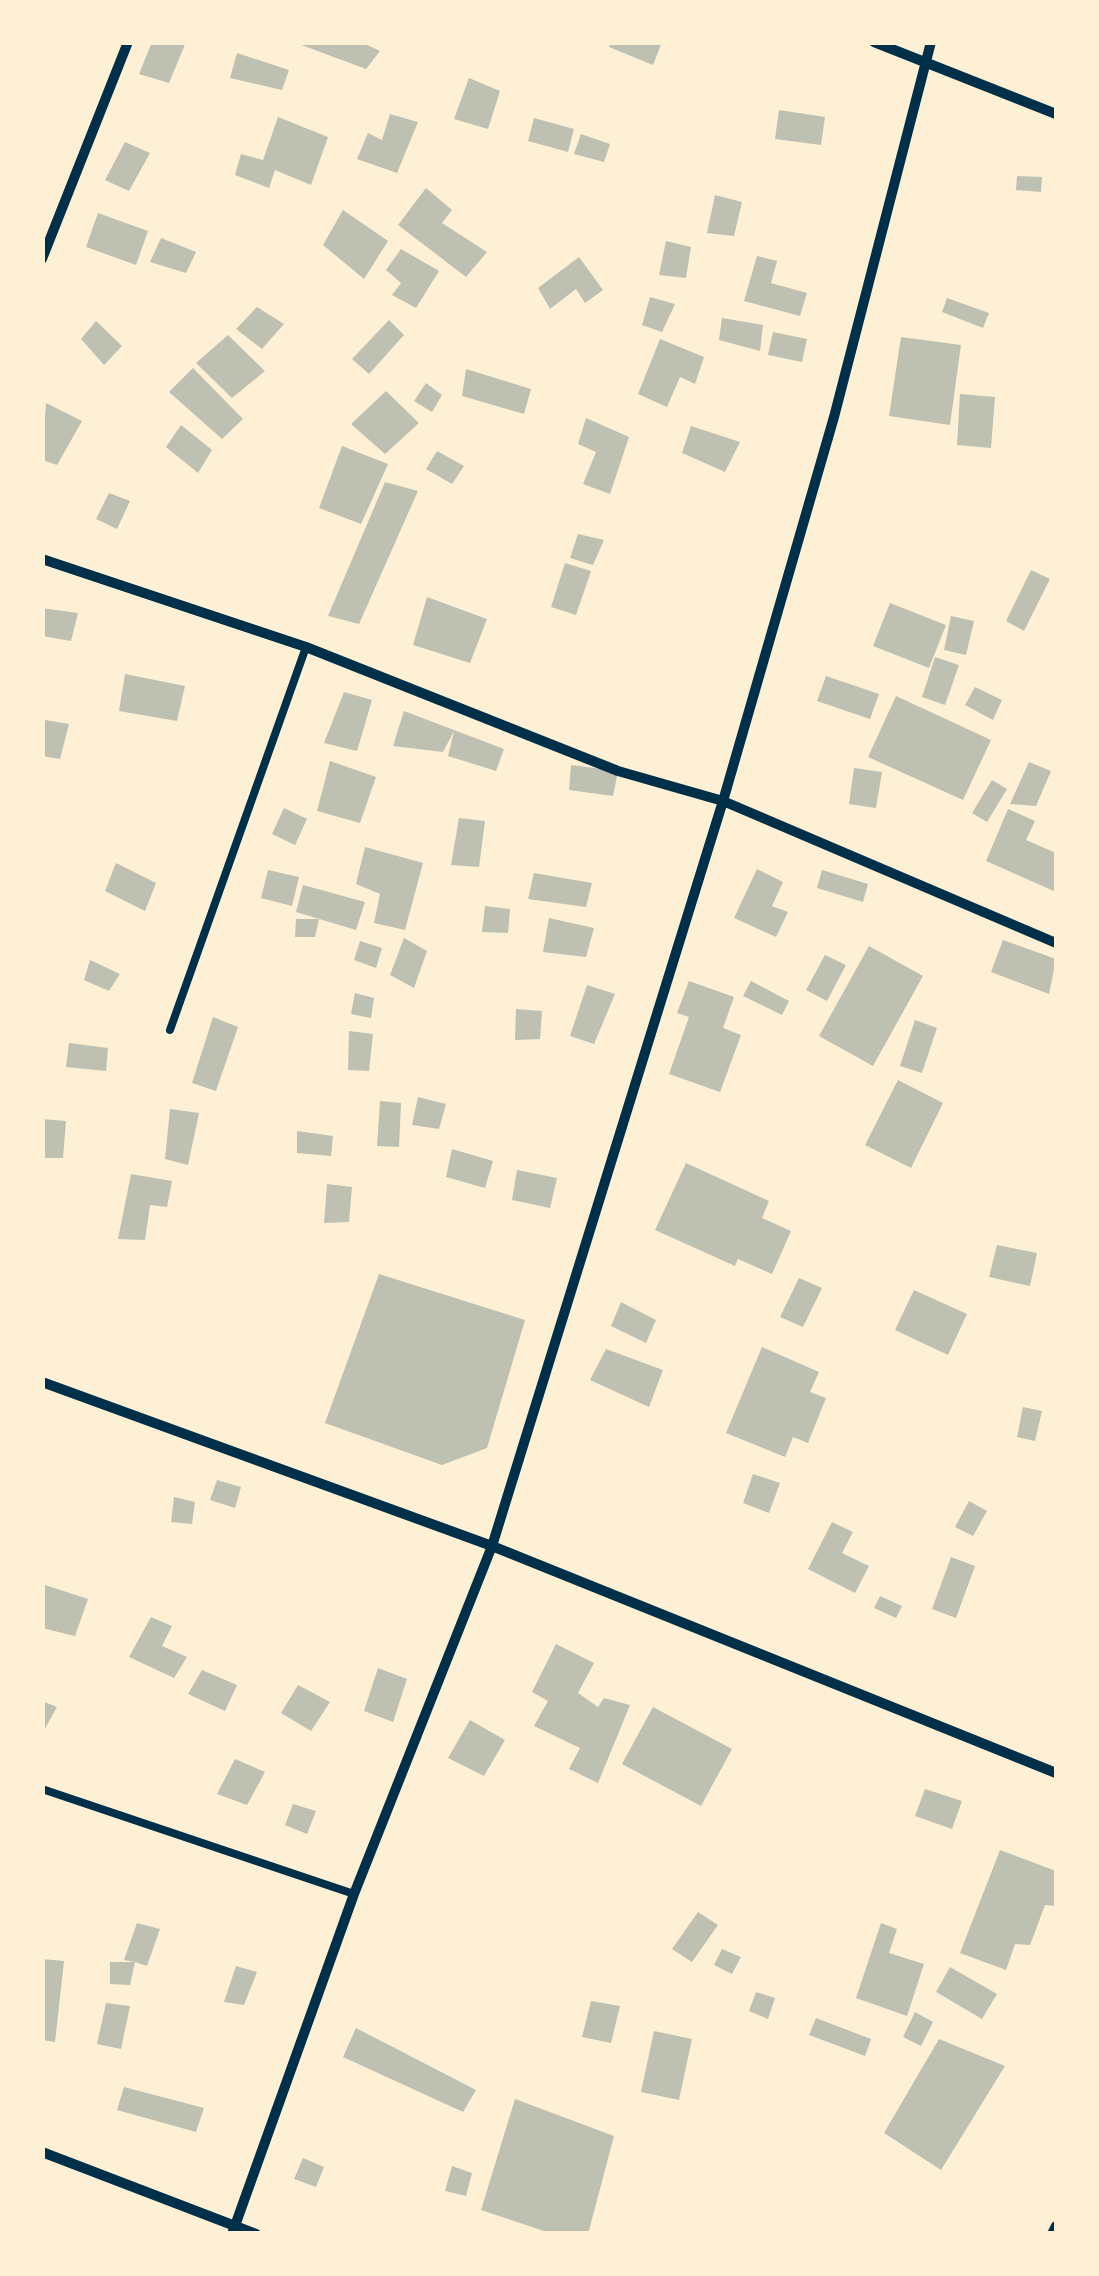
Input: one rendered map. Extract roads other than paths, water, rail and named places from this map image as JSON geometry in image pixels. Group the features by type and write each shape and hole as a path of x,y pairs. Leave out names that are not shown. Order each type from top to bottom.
{"street":[{"path":"42,259 128,42"},
{"path":"874,42 1056,114"},
{"path":"234,2229 354,1894 492,1546 723,801 834,417 931,42"},
{"path":"42,559 306,647 618,772 723,801 1056,943"},
{"path":"42,1382 492,1546 1056,1774"},
{"path":"42,2152 234,2229 256,2234"},
{"path":"1052,2234 1056,2226"}],"lane":[{"path":"170,1030 306,647"},
{"path":"42,1789 354,1894"}]}
